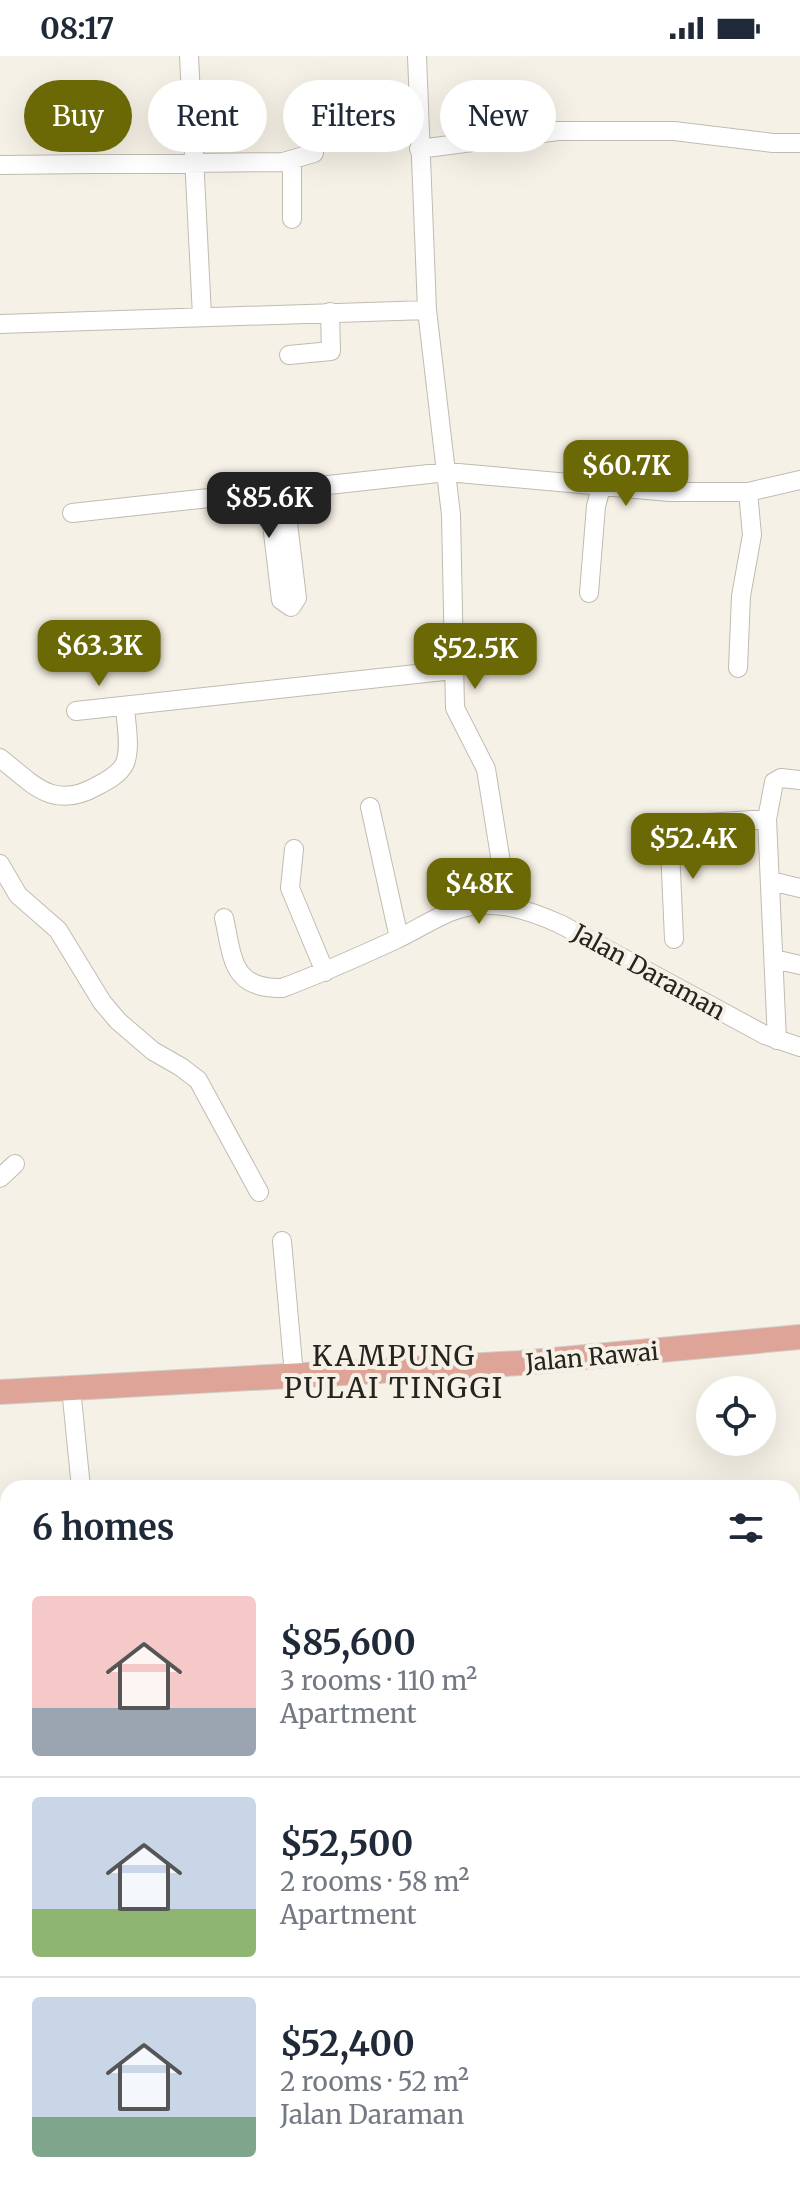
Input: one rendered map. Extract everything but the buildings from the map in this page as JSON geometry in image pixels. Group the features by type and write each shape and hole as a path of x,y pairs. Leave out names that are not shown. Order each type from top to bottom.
{"main road":[{"name":"Jalan Rawai","path":"0,1392 521,1363 800,1337"}],"street":[{"path":"189,56 202,316"},
{"path":"417,56 418,80"},
{"path":"424,148 558,131 674,131 773,143 800,143"},
{"path":"419,152 427,310 451,515 455,708 486,769 508,906"},
{"path":"0,165 292,161 314,153"},
{"path":"292,161 292,219"},
{"path":"0,324 427,310"},
{"path":"289,355 331,351 330,312"},
{"path":"72,513 447,472 670,492 748,492 800,480"},
{"path":"589,593 596,506 602,484"},
{"path":"276,491 297,598 291,607 281,600 276,491"},
{"path":"738,668 741,596 752,535 748,492"},
{"path":"76,711 453,670"},
{"path":"0,758 37,789 54,796 65,797 89,791 110,779 124,764 125,707"},
{"path":"777,1040 767,819 774,782 781,778 800,780"},
{"path":"370,807 399,938"},
{"path":"644,827 767,819"},
{"path":"669,826 674,939"},
{"path":"294,849 290,888 325,972"},
{"path":"0,864 18,895 58,930 102,1002 118,1021 153,1051 198,1080 259,1192"},
{"path":"771,881 800,888"},
{"name":"Jalan Daraman","path":"224,918 236,969 254,985 282,988 325,972 453,910 477,905 508,906 534,912 562,925 777,1040 800,1047"},
{"path":"774,959 800,965"},
{"path":"0,1178 15,1164"},
{"path":"282,1241 294,1375"},
{"path":"71,1388 80,1480"}],"district":[{"name":"KAMPUNG PULAI TINGGI","path":"394,1372"}]}
